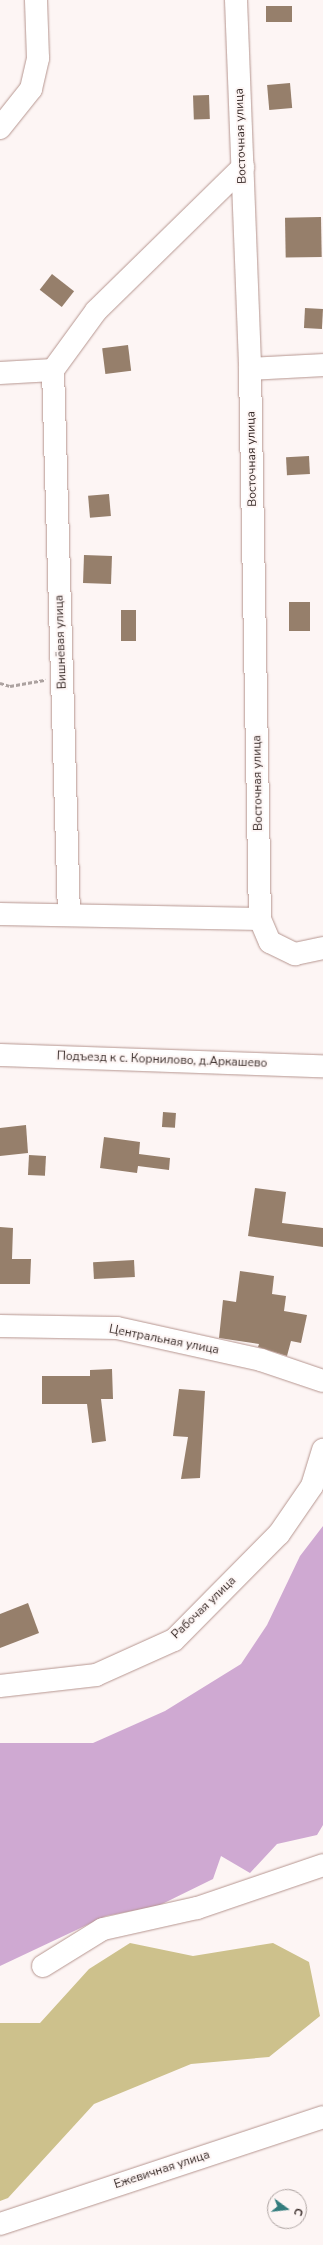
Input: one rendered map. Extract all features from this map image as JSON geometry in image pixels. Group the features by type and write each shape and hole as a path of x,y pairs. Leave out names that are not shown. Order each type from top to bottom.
{"street":[{"path":"0,128 30,89 38,58 36,0"},
{"name":"Восточная улица","path":"236,0 250,369 260,919"},
{"path":"0,372 53,370 96,311 243,167"},
{"path":"250,369 323,365"},
{"name":"Вишнёвая улица","path":"53,370 70,914"},
{"path":"0,914 70,914 260,919 270,942 295,954 323,948"},
{"name":"Подъезд к с. Корнилово, д.Аркашево","path":"0,1055 323,1066"},
{"name":"Центральная улица","path":"0,1326 117,1328 322,1374"},
{"name":"Рабочая улица","path":"0,1686 96,1675 174,1640 280,1534 312,1486 323,1450"},
{"path":"43,1966 103,1929 197,1908 323,1865"},
{"name":"Ежевичная улица","path":"0,2224 323,2117"}],"path":[{"path":"0,683 10,686 62,677"}],"shaded area":[{"path":"323,1526 323,1825 317,1835 277,1844 250,1873 221,1856 213,1879 158,1906 106,1916 0,1966 0,1743 93,1743 165,1711 241,1664 267,1625 300,1556"},
{"path":"130,1943 193,1956 273,1943 309,1962 320,2016 269,2057 191,2064 94,2104 8,2198 0,2201 0,2023 40,2023 89,1969"}],"building":[{"path":"266,6 292,6 292,22 266,22"},
{"path":"290,83 292,108 269,110 267,85"},
{"path":"209,95 210,119 194,120 193,96"},
{"path":"321,217 322,257 286,258 285,218"},
{"path":"52,274 74,291 62,307 40,290"},
{"path":"305,308 323,309 322,329 304,328"},
{"path":"128,345 131,371 105,374 102,348"},
{"path":"309,456 310,474 287,475 286,457"},
{"path":"109,494 111,516 90,518 88,496"},
{"path":"84,555 112,556 111,584 83,583"},
{"path":"289,602 310,602 310,631 289,631"},
{"path":"121,610 136,610 136,641 121,641"},
{"path":"163,1112 176,1113 175,1128 162,1127"},
{"path":"26,1125 28,1153 0,1156 0,1128"},
{"path":"104,1137 140,1142 139,1154 170,1158 169,1170 138,1166 137,1173 100,1168"},
{"path":"29,1155 46,1156 45,1176 28,1175"},
{"path":"255,1188 286,1192 282,1223 323,1228 323,1247 248,1236"},
{"path":"0,1227 13,1228 12,1259 31,1259 30,1284 0,1284"},
{"path":"134,1260 135,1277 94,1279 93,1262"},
{"path":"240,1271 274,1276 272,1294 286,1296 284,1311 307,1315 301,1343 291,1341 287,1356 258,1347 259,1344 219,1338 223,1300 236,1302"},
{"path":"112,1369 113,1399 101,1399 106,1441 92,1443 87,1404 42,1404 42,1376 90,1376 90,1370"},
{"path":"179,1389 205,1391 200,1478 181,1479 188,1437 173,1436"},
{"path":"28,1603 39,1633 0,1648 0,1614"}]}
